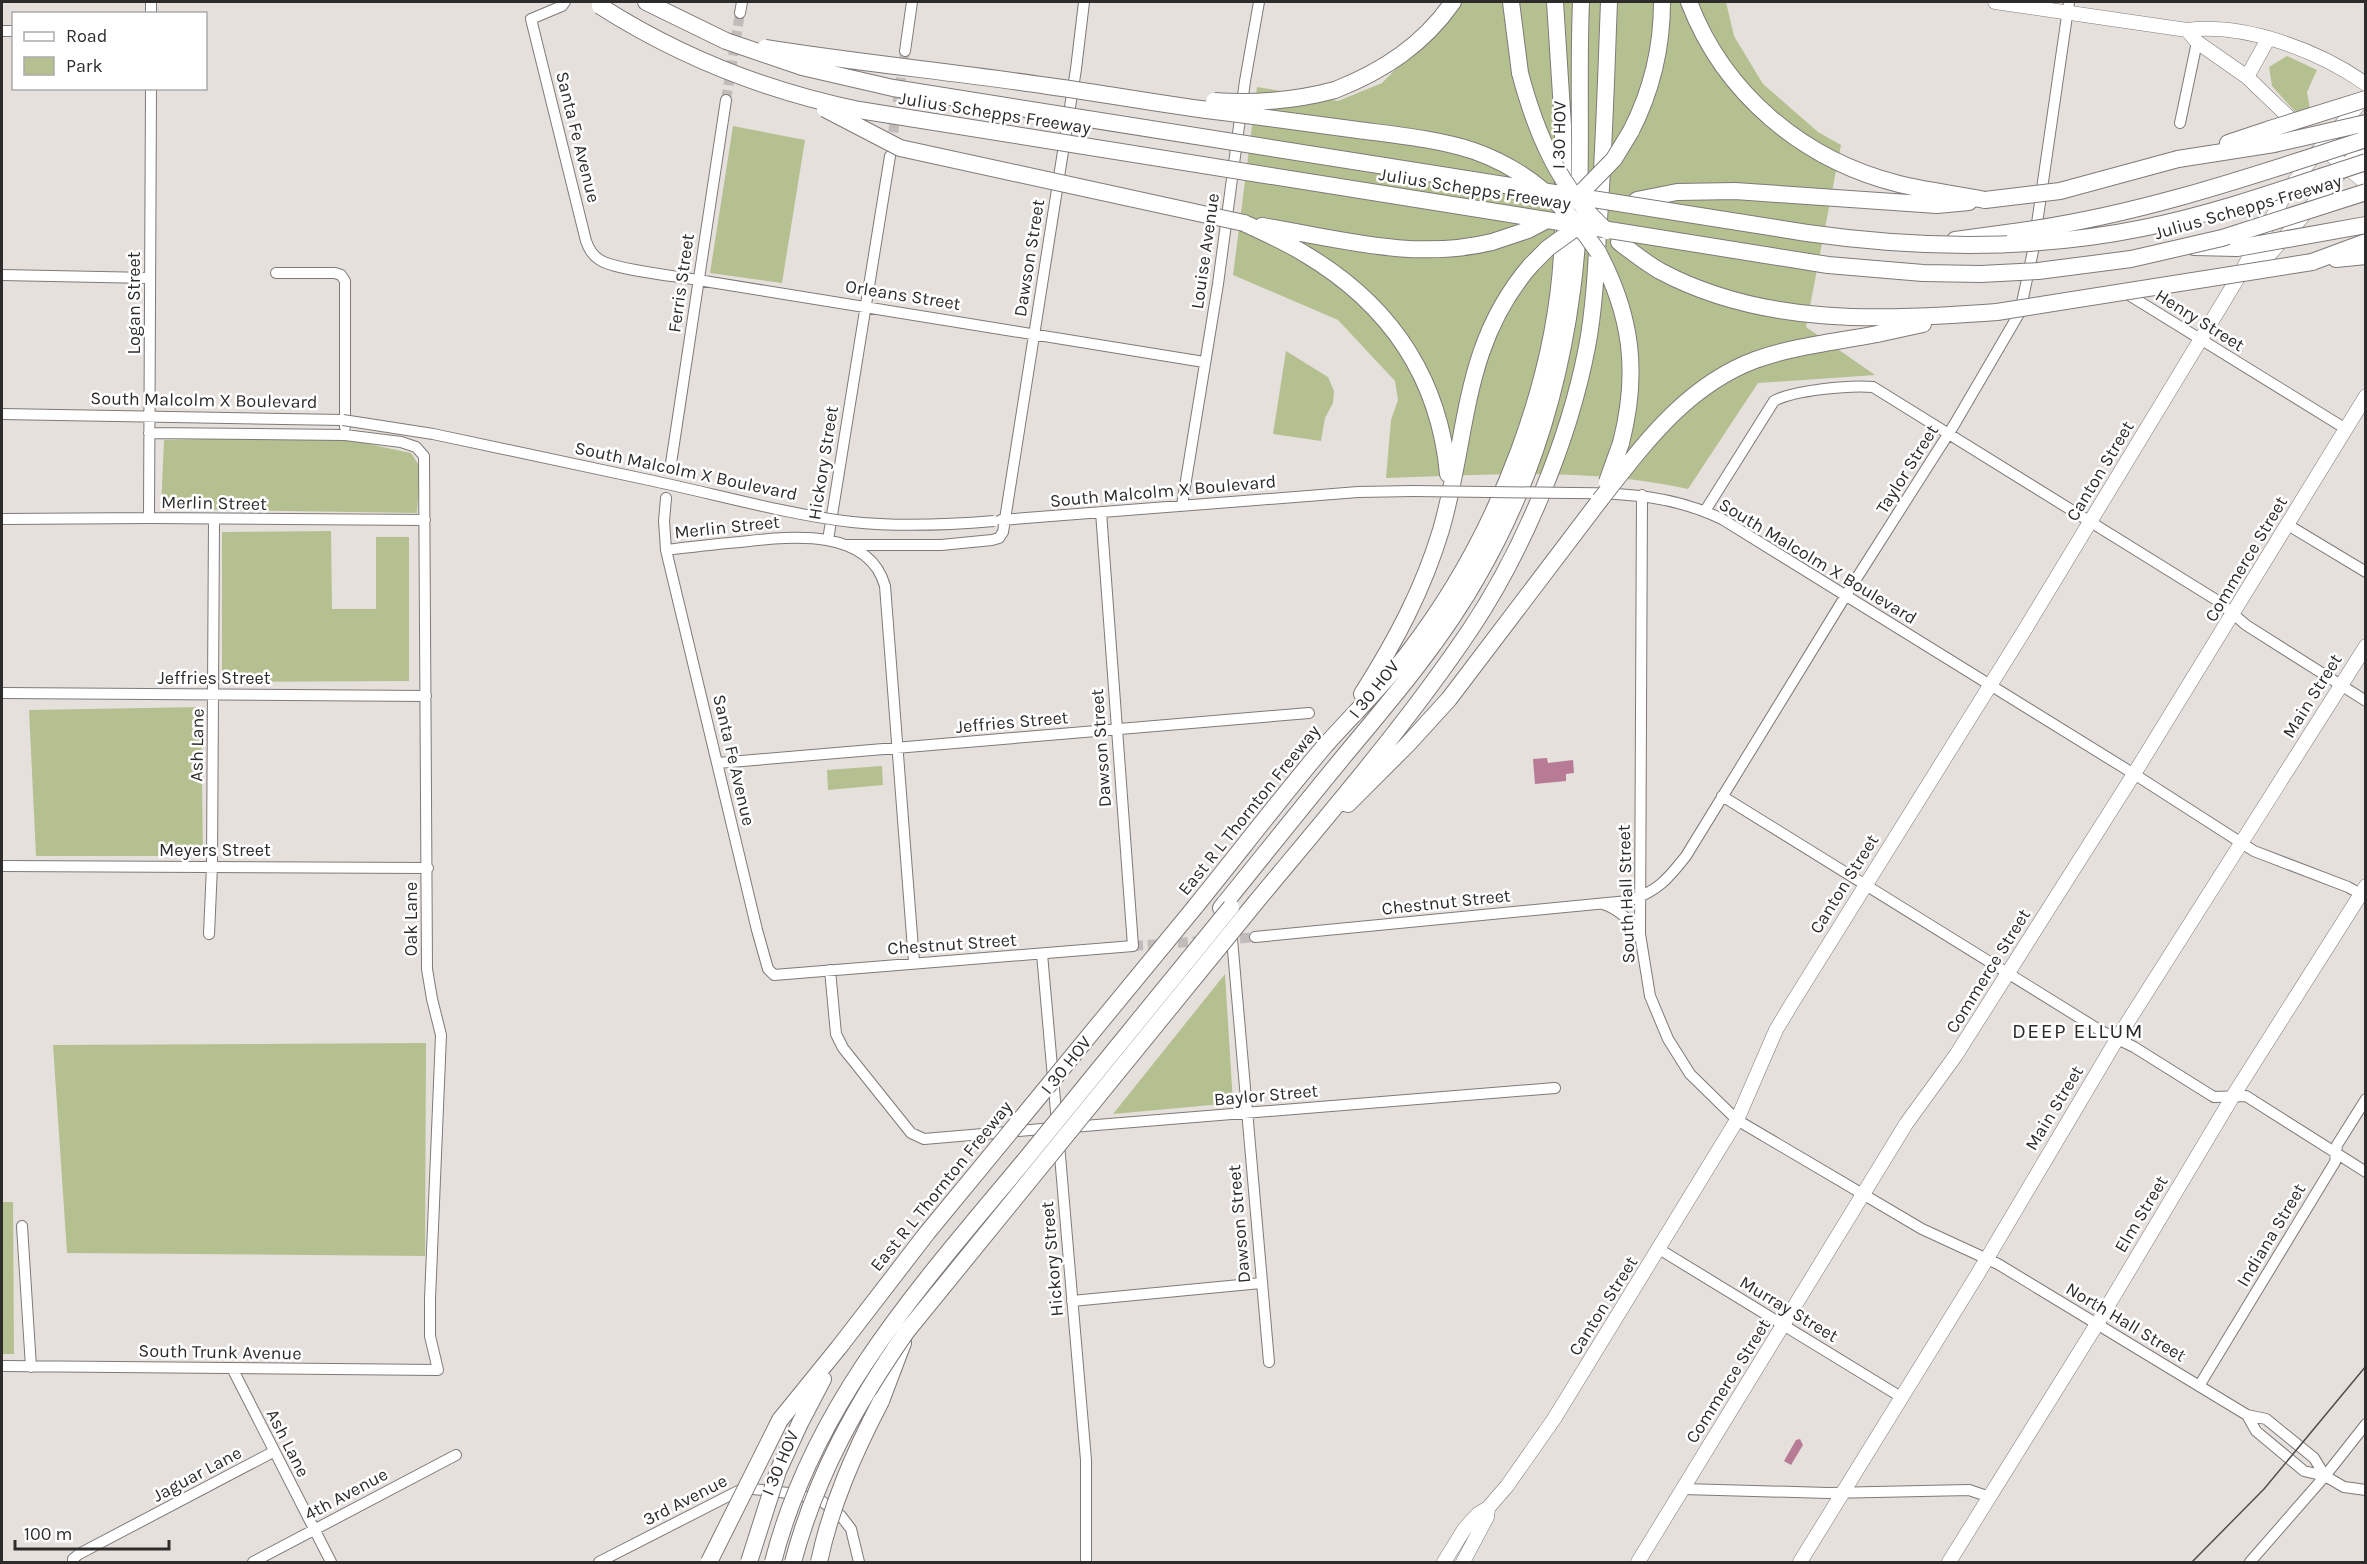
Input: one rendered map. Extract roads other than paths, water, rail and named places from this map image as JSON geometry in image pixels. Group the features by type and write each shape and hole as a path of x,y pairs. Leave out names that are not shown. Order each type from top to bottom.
{"highway":[{"name":"Julius Schepps Freeway","path":"594,2 645,33 695,58 750,81 803,97 859,110 1734,250 1867,269 1943,274 2019,273 2094,265 2187,247 2366,192"},
{"name":"Julius Schepps Freeway","path":"646,2 726,41 810,70 893,88 1807,233 1920,245 2030,244 2135,230 2228,206 2366,162"},
{"path":"1049,86 1260,103 1287,101 1335,90 1363,79 1392,63 1430,31 1453,2"},
{"path":"1511,2 1520,73 1541,138 1552,163 1566,185 1600,226 1659,270 1702,290 1727,298 1803,314 1875,318 1997,312"},
{"name":"East R L Thornton Freeway","path":"749,1563 778,1471 840,1346 900,1266 1323,748 1408,653 1466,566 1515,462 1533,407 1547,351 1562,260 1563,126 1555,2"},
{"name":"I 30 HOV","path":"773,1563 792,1502 813,1452 841,1400 875,1347 1431,648 1479,575 1512,508 1527,471 1560,365 1573,288 1579,165 1581,2"},
{"name":"I 30 HOV","path":"765,1563 797,1469 823,1415 865,1348 953,1234 1401,698 1456,625 1498,554 1536,469 1555,414 1569,359 1581,282 1589,177 1592,2"},
{"path":"793,1563 801,1533 825,1468 875,1376 907,1331 1393,732 1472,628 1503,575 1552,465 1572,406 1586,349 1592,309 1601,189 1609,2"},
{"path":"803,97 900,148 1244,223 1380,247 1416,250 1454,249 1492,242 1528,230 1549,219 1569,204 1614,159 1643,108 1655,71 1662,2"},
{"path":"1689,2 1713,53 1741,91 1765,115 1786,131 1829,158 1899,184 1985,200"},
{"path":"726,41 844,60 1392,134 1447,144 1502,163 1539,186 1560,204 1586,233 1598,252 1619,298 1626,322 1631,353 1628,419 1622,443 1600,500"},
{"path":"1323,748 1394,642 1431,563 1450,493 1478,359 1501,306 1531,265 1568,232 1590,218 1637,200 1677,192 1735,190 1937,205 2060,191 2178,159 2366,98"},
{"path":"2178,159 2274,144 2366,123"},
{"path":"1920,245 2105,217 2366,141"},
{"path":"1244,223 1304,253 1349,284 1391,325 1410,352 1424,378 1436,412 1443,441 1450,493"},
{"path":"2187,247 2237,248 2366,225"},
{"path":"2312,262 2366,242"},
{"path":"1292,859 1424,727 1502,631 1647,441 1678,408 1708,384 1741,366 1794,349 1997,312 2312,262 2366,256"},
{"path":"819,1563 823,1541 844,1478 881,1401 907,1331"},
{"path":"709,1563 780,1420 840,1346"}],"main road":[{"path":"1995,2 2068,7 2187,30 2207,27 2268,39 2323,59 2366,84"},
{"path":"2187,30 2197,42 2247,77 2295,124 2366,183"},
{"path":"2247,77 2268,39"},
{"name":"Canton Street","path":"1444,1563 1465,1528 1478,1514 1488,1508 1527,1460 1659,1249 1737,1120 1776,1030 2091,521 2291,187 2321,147 2366,98"},
{"path":"2291,187 2295,124"},
{"name":"Canton Street","path":"2236,281 2270,254 2366,141"},
{"path":"2304,216 2329,198 2347,192 2366,192"},
{"name":"Commerce Street","path":"1638,1562 1906,1124 1956,1055 2134,774 2366,396"},
{"name":"Main Street","path":"1800,1563 1987,1258 2117,1039 2366,646"},
{"name":"Elm Street","path":"1949,1563 2097,1324 2233,1096 2364,892"},
{"name":"Canton Street","path":"1463,1563 1487,1517 1488,1508"}],"street":[{"name":"Santa Fe Avenue","path":"565,2 562,6 531,19 586,241 591,252 598,259"},
{"path":"905,51 912,2"},
{"name":"Dawson Street","path":"1000,521 1034,333 1076,69 1084,2"},
{"name":"Louise Avenue","path":"1182,505 1218,284 1258,2"},
{"name":"Taylor Street","path":"1640,897 1660,887 1686,856 1845,596 1949,433 2015,322 2023,303 2033,251 2068,7"},
{"path":"2180,123 2197,42"},
{"name":"Logan Street","path":"149,518 151,90"},
{"name":"Ferris Street","path":"670,470 726,100"},
{"name":"Hickory Street","path":"890,156 828,540 846,545 872,562 885,586 914,962"},
{"name":"Orleans Street","path":"598,259 615,266 1204,362"},
{"path":"149,433 345,435 345,281 341,275 323,272 276,273"},
{"path":"2,275 150,278"},
{"name":"Henry Street","path":"2023,303 2107,288 2118,289 2346,429"},
{"path":"1705,511 1774,401 1788,395 1861,386 1873,387 2218,601 2246,625 2366,701"},
{"name":"South Malcolm X Boulevard","path":"2,414 322,419 380,425 852,522 933,525 1358,492 1574,493 1642,495 1667,499 1705,511 2134,774 2254,851 2364,892"},
{"name":"Oak Lane","path":"345,435 401,442 416,447 424,456 427,969 441,1035 430,1299 430,1336 438,1370"},
{"name":"South Hall Street","path":"1642,495 1640,934 1650,996 1668,1039 1690,1074 1737,1120 1922,1229 1987,1258"},
{"name":"Santa Fe Avenue","path":"666,498 664,521 666,550 757,930 768,969 774,975"},
{"name":"Dawson Street","path":"1101,512 1133,946"},
{"name":"Merlin Street","path":"2,519 425,520"},
{"name":"Ash Lane","path":"209,934 212,866 214,520"},
{"path":"846,545 941,545 992,540 999,537 1003,531 1000,521"},
{"path":"2288,525 2366,572"},
{"name":"Merlin Street","path":"666,550 781,538 828,540"},
{"name":"Jeffries Street","path":"2,693 426,696"},
{"name":"Jeffries Street","path":"718,763 898,750 1309,713"},
{"path":"1722,796 2208,1094 2214,1097 2246,1096 2366,1172"},
{"name":"Meyers Street","path":"2,866 428,868"},
{"name":"Chestnut Street","path":"1255,937 1628,901 1640,897"},
{"path":"1600,903 1626,916 1640,934"},
{"name":"Dawson Street","path":"1232,939 1269,1362"},
{"name":"Chestnut Street","path":"774,975 1133,946"},
{"name":"Hickory Street","path":"1042,954 1086,1460 1086,1563"},
{"name":"Baylor Street","path":"830,970 836,1034 843,1048 911,1133 924,1140 1555,1088"},
{"name":"Indiana Street","path":"2199,1386 2335,1162 2337,1145 2366,1099"},
{"path":"22,1227 31,1367"},
{"name":"Murray Street","path":"1659,1249 1901,1397"},
{"name":"North Hall Street","path":"1987,1258 2247,1415 2266,1419 2314,1458 2325,1476"},
{"path":"1072,1301 1261,1283"},
{"name":"South Trunk Avenue","path":"2,1366 233,1370 438,1370"},
{"name":"Ash Lane","path":"233,1370 331,1563"},
{"name":"North Hall Street","path":"2247,1415 2256,1431 2304,1471 2325,1476 2344,1487 2366,1490"},
{"path":"2250,1563 2325,1476 2366,1424"},
{"name":"Jaguar Lane","path":"73,1561 79,1554 273,1452"},
{"name":"4th Avenue","path":"252,1563 456,1455"},
{"name":"3rd Avenue","path":"599,1563 744,1488 797,1494 823,1502 841,1516 851,1528 859,1563"},
{"path":"1683,1489 1842,1493 1969,1490 1990,1497"}],"tunnel":[{"path":"726,100 740,13"},
{"path":"891,147 905,51"},
{"path":"1225,940 1255,937"},
{"path":"1133,946 1204,941"}],"tram line":[{"path":"2192,1562 2264,1489 2366,1366"}],"district":[{"name":"DEEP ELLUM","path":"2078,1031"}]}
